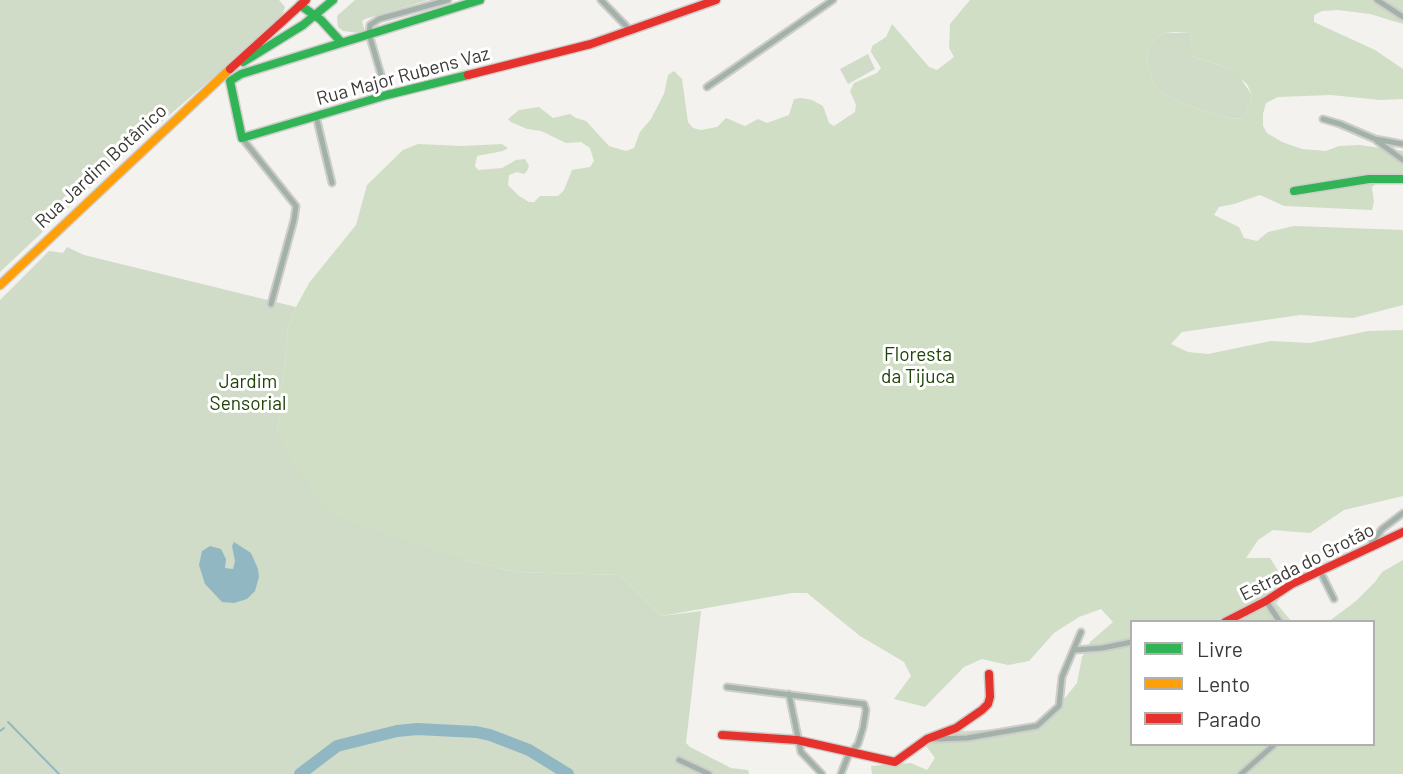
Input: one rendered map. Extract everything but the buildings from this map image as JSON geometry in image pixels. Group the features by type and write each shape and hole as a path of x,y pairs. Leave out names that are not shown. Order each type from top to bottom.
{"street":[{"name":"Rua Jardim Botânico","path":"0,285 190,104 333,0"},
{"path":"387,95 369,34 370,25 379,19 448,0"},
{"path":"271,304 296,205 242,138 228,77 480,0"},
{"path":"601,0 629,29"},
{"name":"Rua Major Rubens Vaz","path":"242,138 387,95 591,44 716,0"},
{"path":"1377,0 1403,17"},
{"path":"707,87 830,1"},
{"name":"Rua Jardim Botânico","path":"228,77 303,3"},
{"path":"303,3 341,43"},
{"path":"316,116 332,183"},
{"path":"1323,119 1375,139 1403,144"},
{"path":"1375,139 1403,160"},
{"path":"1294,191 1369,179 1403,179"},
{"path":"1369,547 1382,529 1403,513"},
{"name":"Estrada do Grotão","path":"1229,620 1292,584 1403,532"},
{"path":"1320,571 1334,599"},
{"path":"1266,601 1279,620"},
{"path":"928,738 967,738 1029,730 1037,726 1059,706 1062,677 1081,632"},
{"path":"1074,650 1130,642"},
{"path":"722,735 797,740 895,762 928,738 956,728 982,710 990,697 989,674"},
{"path":"727,687 864,704 866,709 863,728 841,774"},
{"path":"789,694 797,740 807,760 822,774"},
{"path":"1241,774 1273,746"},
{"path":"680,760 709,774"}],"green space":[{"path":"0,0 279,0 285,7 281,19 137,143 0,272"},
{"path":"355,0 428,0 365,19 362,21 365,31 360,33 343,31 338,27 337,16"},
{"name":"Floresta da Tijuca","path":"970,0 1403,0 1403,24 1370,14 1338,10 1322,11 1314,15 1314,22 1375,50 1403,69 1403,99 1380,100 1331,95 1278,97 1266,103 1263,114 1263,126 1267,133 1302,149 1326,151 1339,146 1359,145 1403,151 1403,174 1387,175 1372,187 1372,210 1284,206 1260,195 1219,207 1214,215 1239,227 1244,238 1257,241 1268,232 1294,226 1403,230 1403,305 1353,318 1300,315 1182,332 1171,344 1188,352 1208,354 1271,341 1310,343 1368,331 1403,330 1403,496 1344,510 1310,533 1273,530 1258,540 1246,558 1270,558 1289,588 1276,603 1290,620 1130,620 1130,746 1375,746 1375,620 1331,620 1356,601 1382,572 1403,560 1403,774 872,774 871,766 911,763 927,770 935,758 924,743 956,722 964,731 1033,727 1052,714 1077,683 1082,657 1090,642 1113,622 1101,609 1079,617 1054,633 1029,661 1008,665 982,659 964,667 925,707 894,699 911,676 904,662 860,636 807,593 792,593 661,616 620,575 516,572 466,560 346,521 329,511 315,496 290,459 277,432 288,329 296,307 309,283 356,225 367,185 403,150 418,144 502,144 508,148 477,156 475,166 478,170 502,168 516,160 525,159 529,166 527,171 524,174 517,172 509,175 508,185 519,196 534,202 540,196 558,196 564,190 572,170 590,167 594,161 590,148 581,142 566,143 541,131 527,129 511,122 508,119 519,110 539,107 553,118 570,114 586,121 609,146 626,151 634,148 640,132 651,119 664,94 668,75 674,71 682,79 688,122 693,128 701,130 717,127 726,118 745,126 758,119 767,123 789,115 794,99 801,98 823,106 829,123 834,126 855,112 856,105 850,91 854,83 877,73 881,68 871,52 872,46 886,37 892,24 929,67 937,70 954,57 949,48 950,24","holes":["1175,32 1190,33 1192,43 1188,52 1191,56 1228,68 1247,84 1252,95 1246,114 1239,119 1197,109 1164,94 1154,85 1147,52 1157,36"]},
{"path":"1165,33 1190,33 1191,56 1228,68 1239,76 1252,95 1246,114 1239,119 1197,109 1164,94 1154,85 1147,52 1157,36"},
{"path":"868,54 875,69 848,84 840,69"},
{"name":"Jardim Sensorial","path":"67,247 84,255 296,307 288,329 277,432 466,560 516,572 620,575 661,616 701,611 686,743 731,768 748,770 749,774 0,774 0,300 49,251 63,253"}],"water":[{"path":"234,542 251,553 259,577 255,591 247,599 234,603 222,602 205,584 199,565 202,551 210,546 221,549 226,559 225,568 233,569"}],"waterway":[{"path":"8,722 59,774"},
{"path":"0,731 4,728"},
{"path":"300,774 337,746 397,731 417,729 490,735 529,750 568,774"}],"traffic: fast":[{"path":"243,62 303,25 333,0"},
{"path":"468,75 387,95 242,138 230,81 241,74 480,0"},
{"path":"300,5 321,20 341,42"},
{"path":"1294,191 1369,179 1403,179"}],"traffic: slow":[{"path":"0,285 230,69"}],"traffic: jam":[{"path":"230,69 306,0"},
{"path":"468,75 591,44 716,0"},
{"path":"1229,620 1292,584 1403,532"},
{"path":"722,735 797,740 895,762 927,739 956,728 982,710 990,697 989,674"}]}
